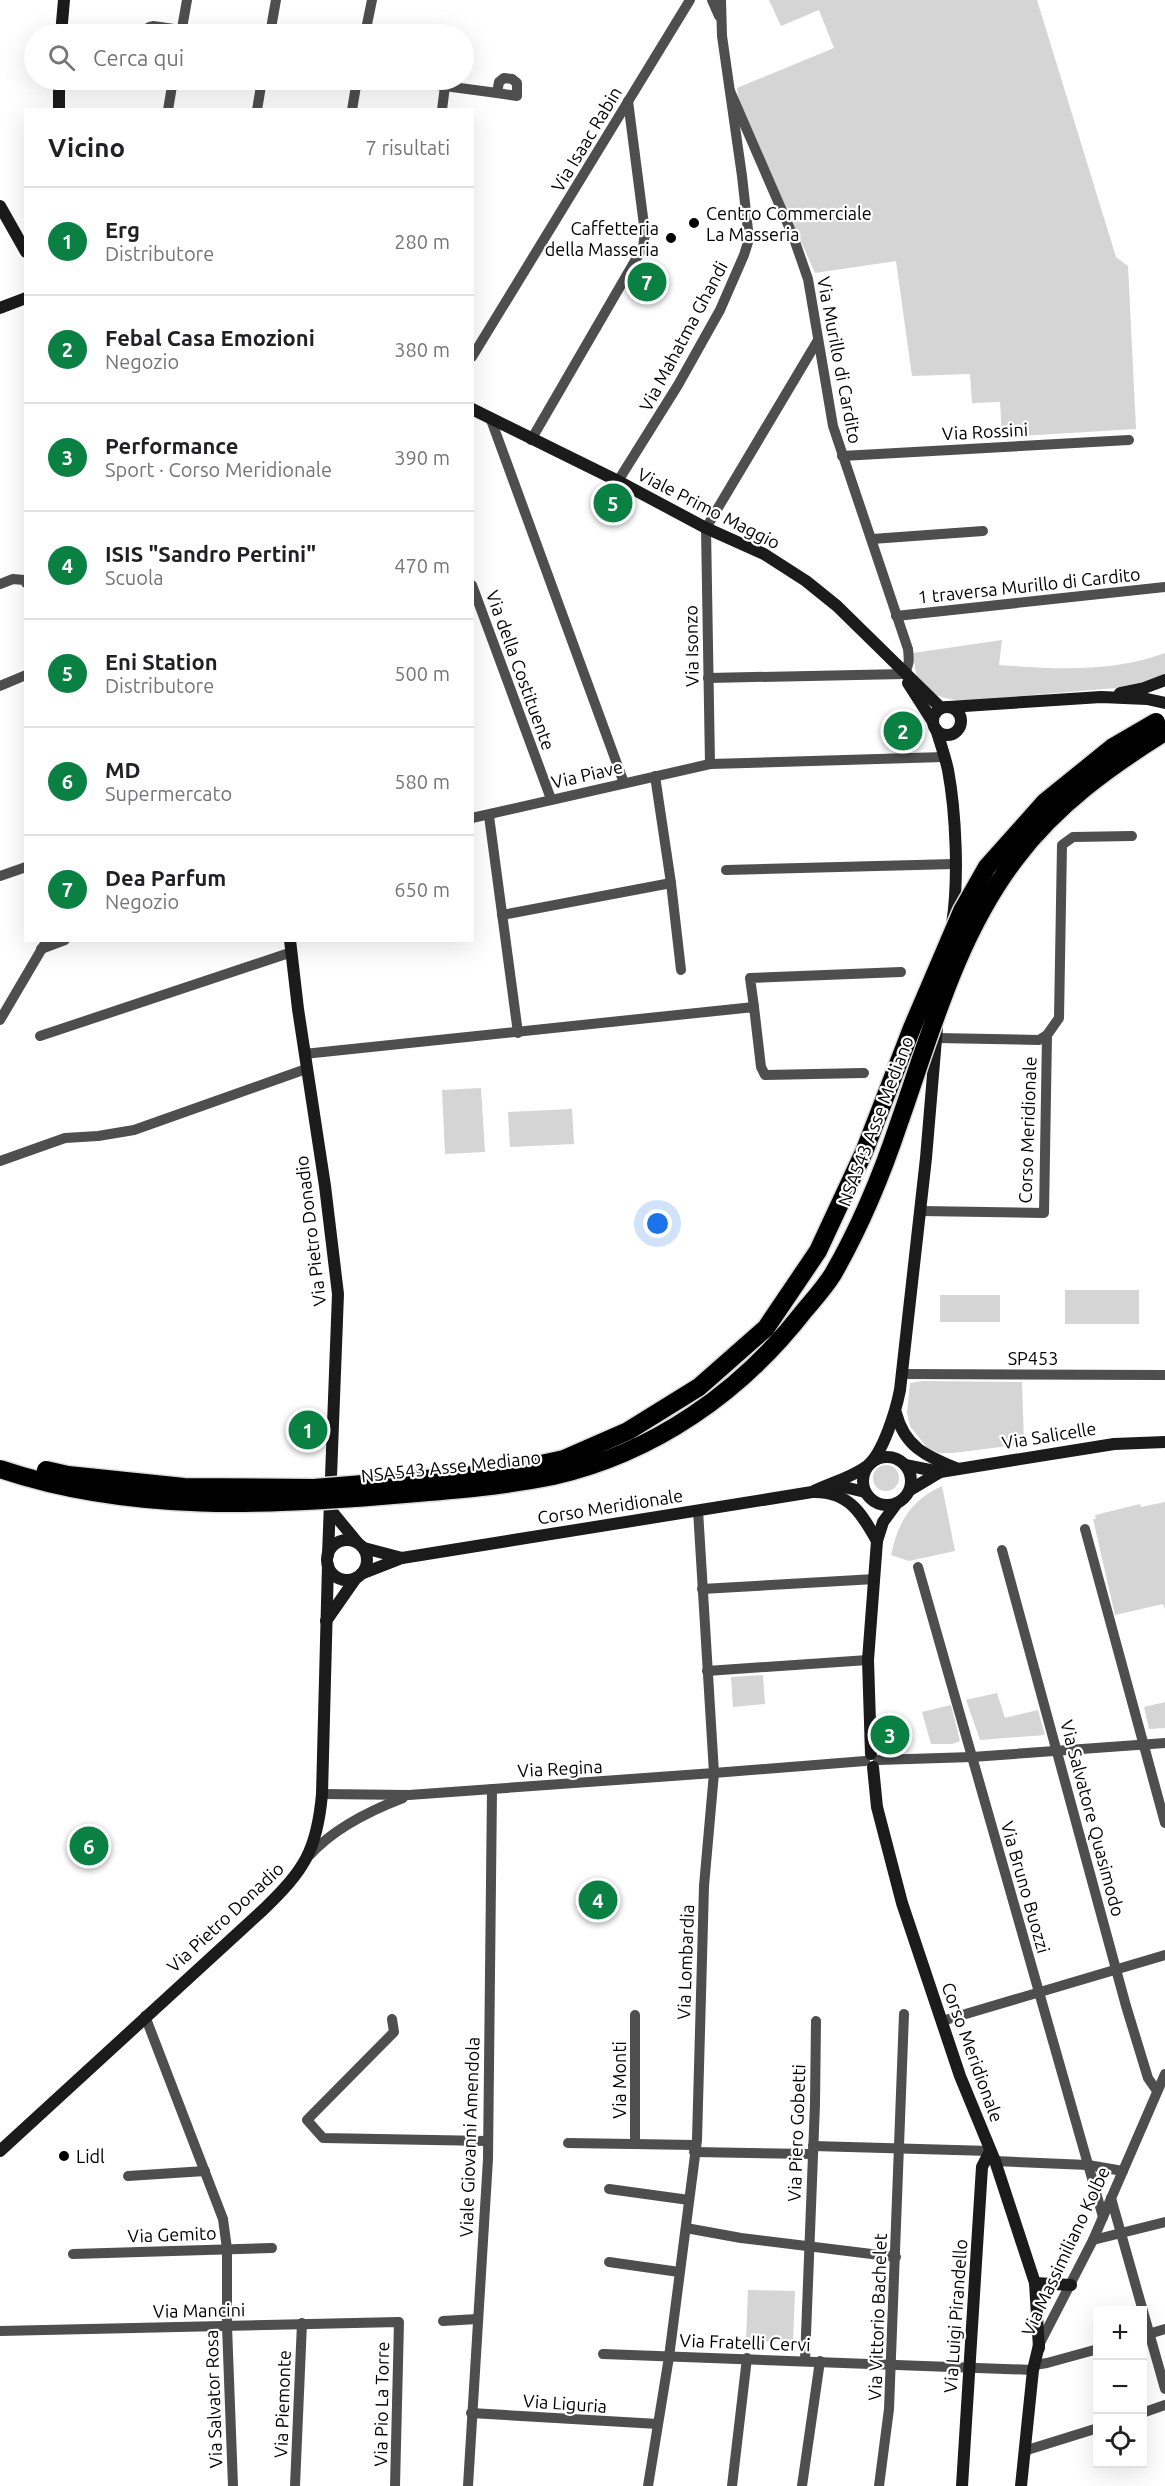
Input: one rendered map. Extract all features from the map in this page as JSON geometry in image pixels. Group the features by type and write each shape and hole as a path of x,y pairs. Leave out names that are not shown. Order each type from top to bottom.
{"highway":[{"name":"NSA543 Asse Mediano","path":"0,1460 68,1475 184,1487 314,1488 500,1473 564,1459 628,1431 699,1387 766,1328 818,1251 864,1152 912,1029 962,911 987,867 1045,802 1113,747 1160,727"},
{"name":"NSA543 Asse Mediano","path":"0,1469 74,1490 172,1501 242,1504 312,1502 500,1486 556,1475 618,1455 686,1421 752,1370 786,1335 831,1277 854,1233 888,1155 937,1012 966,938 1016,857 1067,803 1160,727"}],"street":[{"path":"62,24 63,0"},
{"path":"182,24 186,0"},
{"path":"272,24 276,0"},
{"path":"367,24 372,0"},
{"name":"Via Isaac Rabin","path":"474,354 690,0"},
{"path":"712,0 721,22"},
{"path":"721,0 721,22"},
{"name":"Via Mahatma Ghandi","path":"618,481 720,310 749,239 721,22"},
{"path":"59,90 59,108"},
{"path":"168,108 171,90"},
{"path":"257,108 260,90"},
{"path":"352,108 355,90"},
{"path":"442,108 444,90"},
{"path":"474,90 497,93"},
{"name":"Via Murillo di Cardito","path":"730,91 801,257 808,279 833,426 908,649 908,667 903,674"},
{"path":"531,440 643,247 645,232 628,101"},
{"path":"0,206 24,248"},
{"path":"0,308 24,299"},
{"path":"706,528 818,340"},
{"name":"Viale Primo Maggio","path":"474,410 618,481 706,528 764,554 806,581 837,606 903,674 945,708"},
{"path":"490,417 624,783"},
{"name":"Via Rossini","path":"842,456 1129,440"},
{"name":"Via Isonzo","path":"706,528 710,765"},
{"path":"872,539 983,531"},
{"path":"0,584 14,579 24,580"},
{"name":"1 traversa Murillo di Cardito","path":"896,616 1165,587"},
{"name":"Via della Costituente","path":"474,590 551,799"},
{"path":"708,678 903,674"},
{"name":"Viale Primo Maggio","path":"903,674 934,725"},
{"path":"0,686 24,676"},
{"path":"1101,697 1144,688 1165,680"},
{"path":"897,1503 881,1505 873,1502 865,1492 862,1480 896,1413 920,1211 936,1038 953,919 954,864 951,789 934,725 935,714 945,708 1101,697 1147,699 1165,703"},
{"path":"934,725 948,735 988,707 1015,702"},
{"path":"944,757 959,726 957,711 945,708"},
{"name":"Via Piave","path":"474,818 710,765 944,757"},
{"path":"655,776 681,970"},
{"path":"489,816 518,1033"},
{"name":"Corso Meridionale","path":"936,1038 1039,1040 1047,1035 1059,1018 1062,846 1073,837 1132,836"},
{"path":"726,870 954,864"},
{"path":"0,876 24,868"},
{"path":"502,915 671,883"},
{"path":"0,1020 44,945"},
{"path":"40,1036 291,946"},
{"name":"Via Pietro Donadio","path":"0,2151 6,2140 293,1881 310,1855 319,1826 322,1794 325,1622 338,1294 291,946"},
{"path":"864,1073 765,1075 761,1067 750,978 901,972"},
{"path":"304,1054 754,1007"},
{"name":"Corso Meridionale","path":"920,1211 1044,1213 1047,1035"},
{"path":"0,1161 65,1138 98,1136 134,1130 306,1069"},
{"name":"SP453","path":"902,1374 1165,1375"},
{"path":"896,1413 899,1426 915,1448 928,1457 958,1469"},
{"name":"Via Salicelle","path":"940,1472 1114,1444 1165,1442"},
{"path":"817,1489 837,1482 874,1461 887,1457 905,1465 911,1477 909,1490"},
{"path":"905,1465 940,1472"},
{"path":"877,1541 883,1522 897,1503 909,1490 940,1472"},
{"path":"817,1489 844,1487 865,1492"},
{"path":"817,1489 853,1505 860,1512 877,1541"},
{"name":"Corso Meridionale","path":"402,1558 817,1489"},
{"path":"325,1622 367,1562 360,1545 329,1508"},
{"name":"Via Lombardia","path":"648,2486 669,2356 695,2149 704,1886 714,1773 698,1510"},
{"path":"1084,1529 1165,1823"},
{"path":"345,1540 402,1558 350,1580 339,1578 328,1560 330,1549 339,1541 345,1540"},
{"name":"Corso Meridionale","path":"877,1541 868,1660 872,1760 877,1808 902,1903 1035,2283 1039,2346"},
{"name":"Via Salvatore Quasimodo","path":"1002,1550 1148,2078 1157,2091"},
{"name":"Via Bruno Buozzi","path":"918,1567 1103,2217"},
{"path":"702,1589 875,1579"},
{"path":"707,1671 868,1660"},
{"path":"714,1773 872,1760 972,1757 1165,1743"},
{"name":"Via Regina","path":"322,1794 409,1795 714,1773"},
{"name":"Viale Giovanni Amendola","path":"468,2486 488,2159 492,1789"},
{"name":"Via Regina","path":"310,1855 323,1840 344,1827 409,1795"},
{"path":"942,2022 1165,1955"},
{"name":"Via Vittorio Bachelet","path":"879,2486 890,2409 904,2014"},
{"name":"Via Monti","path":"635,2015 635,2144"},
{"name":"Via Salvator Rosa","path":"145,2016 224,2218 227,2249 227,2325 233,2486"},
{"path":"392,2019 394,2032 307,2120 323,2139 487,2141"},
{"name":"Via Piero Gobetti","path":"805,2360 816,2021"},
{"name":"Via Massimiliano Kolbe","path":"1021,2486 1034,2367 1039,2346 1093,2240 1165,2074"},
{"name":"Via Monti","path":"568,2143 635,2144 695,2149"},
{"path":"695,2149 899,2148 1088,2165 1123,2171"},
{"name":"Via Luigi Pirandello","path":"962,2486 982,2167 992,2156"},
{"path":"128,2176 205,2171"},
{"path":"609,2189 689,2200"},
{"path":"1111,2198 1140,2306"},
{"path":"1093,2240 1165,2222"},
{"path":"686,2228 809,2247 896,2257"},
{"name":"Via Gemito","path":"73,2254 272,2248"},
{"path":"609,2262 679,2272"},
{"path":"1035,2283 1071,2285"},
{"path":"443,2320 477,2319"},
{"name":"Via Mancini","path":"0,2331 399,2322"},
{"name":"Via Pio La Torre","path":"395,2486 399,2322"},
{"name":"Via Piemonte","path":"296,2486 302,2323"},
{"path":"1165,2329 1147,2335 1165,2389"},
{"name":"Via Fratelli Cervi","path":"669,2356 969,2367 1034,2367 1093,2350"},
{"path":"603,2354 669,2356"},
{"path":"732,2486 747,2358"},
{"name":"Via Fratelli Cervi","path":"802,2486 820,2361"},
{"path":"1147,2412 1165,2405"},
{"name":"Via Liguria","path":"471,2413 658,2424"},
{"path":"1024,2451 1093,2430"}],"shaded area":[{"path":"769,0 1037,0 1116,257 1128,266 1136,429 1002,437 1000,402 972,403 970,374 912,376 896,261 815,273 739,103 737,88 834,48 819,10 781,26"},
{"path":"1002,640 999,665 1041,668 1104,667 1165,653 1165,677 1116,688 964,701 944,698 930,692 920,684 917,678 913,653"},
{"path":"481,1088 485,1152 445,1154 442,1090"},
{"path":"572,1109 574,1144 510,1147 508,1112"},
{"path":"1065,1290 1139,1290 1139,1324 1065,1324"},
{"path":"940,1295 1000,1295 1000,1322 940,1322"},
{"path":"922,1381 1022,1382 1024,1444 953,1453 939,1453 927,1448 910,1426 907,1413 910,1383"},
{"path":"886,1465 895,1469 899,1478 895,1487 886,1491 877,1487 873,1478 877,1469"},
{"path":"942,1486 955,1551 909,1561 891,1555 902,1522 908,1513 922,1498"},
{"path":"1165,1502 1165,1609 1163,1604 1115,1615 1093,1519 1096,1519 1095,1515 1140,1504 1141,1507"},
{"path":"763,1675 765,1704 733,1707 731,1677"},
{"path":"997,1693 1005,1718 1038,1710 1045,1735 980,1740 966,1700"},
{"path":"1165,1702 1165,1728 1149,1729 1144,1707"},
{"path":"951,1705 960,1741 952,1744 931,1744 922,1712"},
{"path":"748,2290 795,2291 793,2342 746,2341"}],"place":[{"name":"Centro Commerciale La Masseria","path":"694,223"},
{"name":"Caffetteria della Masseria","path":"671,238"},
{"name":"Dea Parfum","path":"647,282"},
{"name":"Eni Station","path":"613,503"},
{"name":"Febal Casa Emozioni","path":"903,731"},
{"name":"Erg","path":"308,1430"},
{"name":"Performance","path":"890,1735"},
{"name":"MD","path":"89,1846"},
{"name":"ISIS \"Sandro Pertini\"","path":"598,1900"},
{"name":"Lidl","path":"64,2156"}]}
